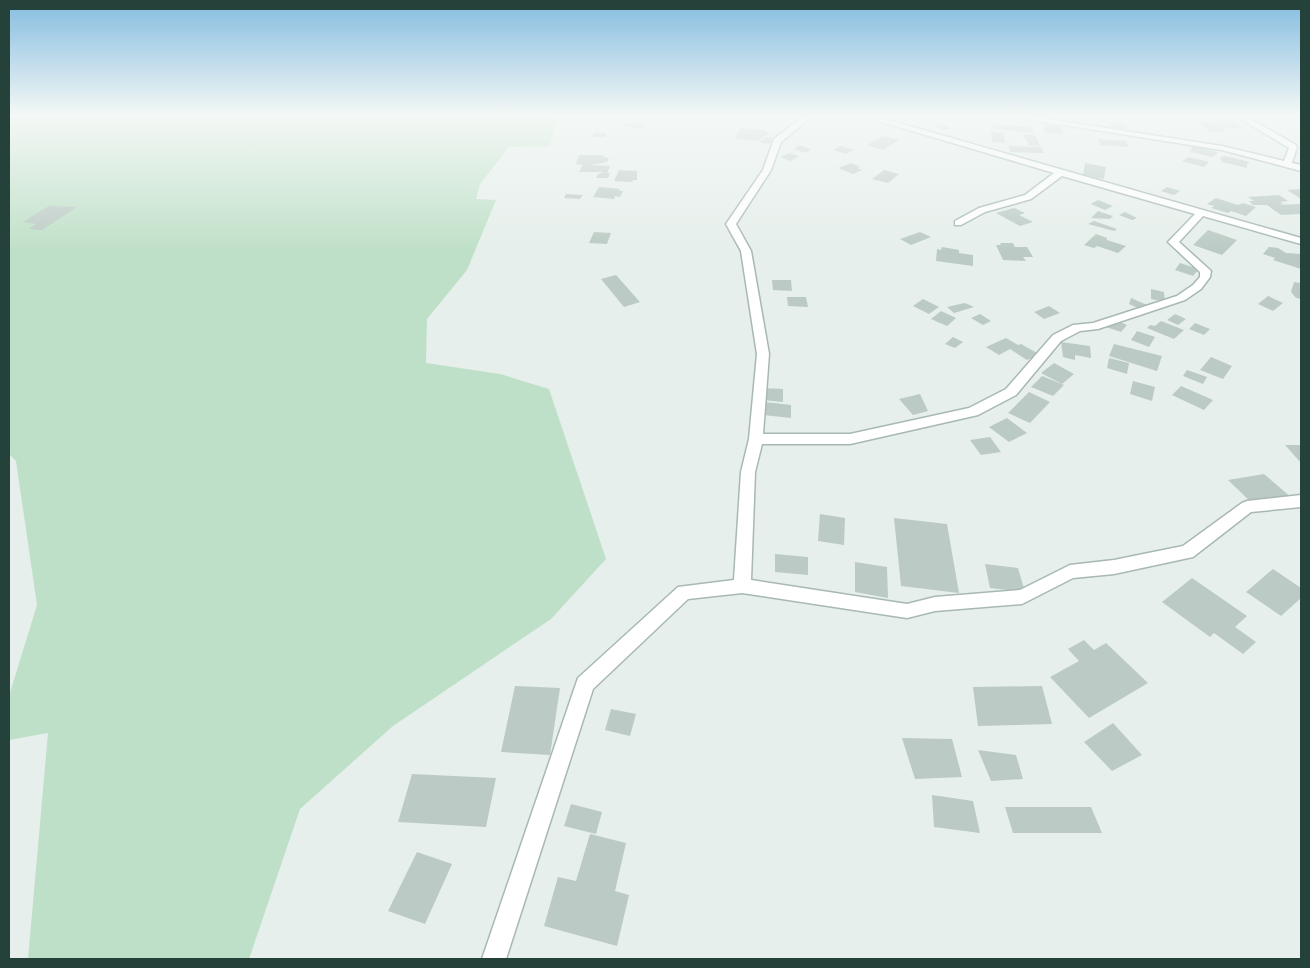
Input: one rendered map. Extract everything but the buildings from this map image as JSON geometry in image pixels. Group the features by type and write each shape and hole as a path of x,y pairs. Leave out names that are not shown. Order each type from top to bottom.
{"street":[{"path":"742,586 748,472 756,439 763,354 746,251 732,224 767,170 770,160"},
{"path":"1016,160 1301,240"},
{"path":"1271,160 1301,168"},
{"path":"1287,164 1289,160"},
{"path":"958,223 982,210 1028,197 1060,173"},
{"path":"756,439 850,439 973,412 1011,392 1057,338 1077,328 1094,326 1181,298 1197,287 1205,277 1206,271 1174,242 1202,213"},
{"path":"494,959 585,684 684,592 742,586 907,611 935,604 1022,597 1070,572 1114,567 1187,552 1247,507 1301,501"}],"green space":[{"path":"9,160 499,160 480,184 476,199 496,200 467,270 427,319 426,363 500,374 549,389 606,559 551,619 393,726 300,809 249,959 28,959 48,733 9,740 9,696 37,605 16,461 9,454"}]}
